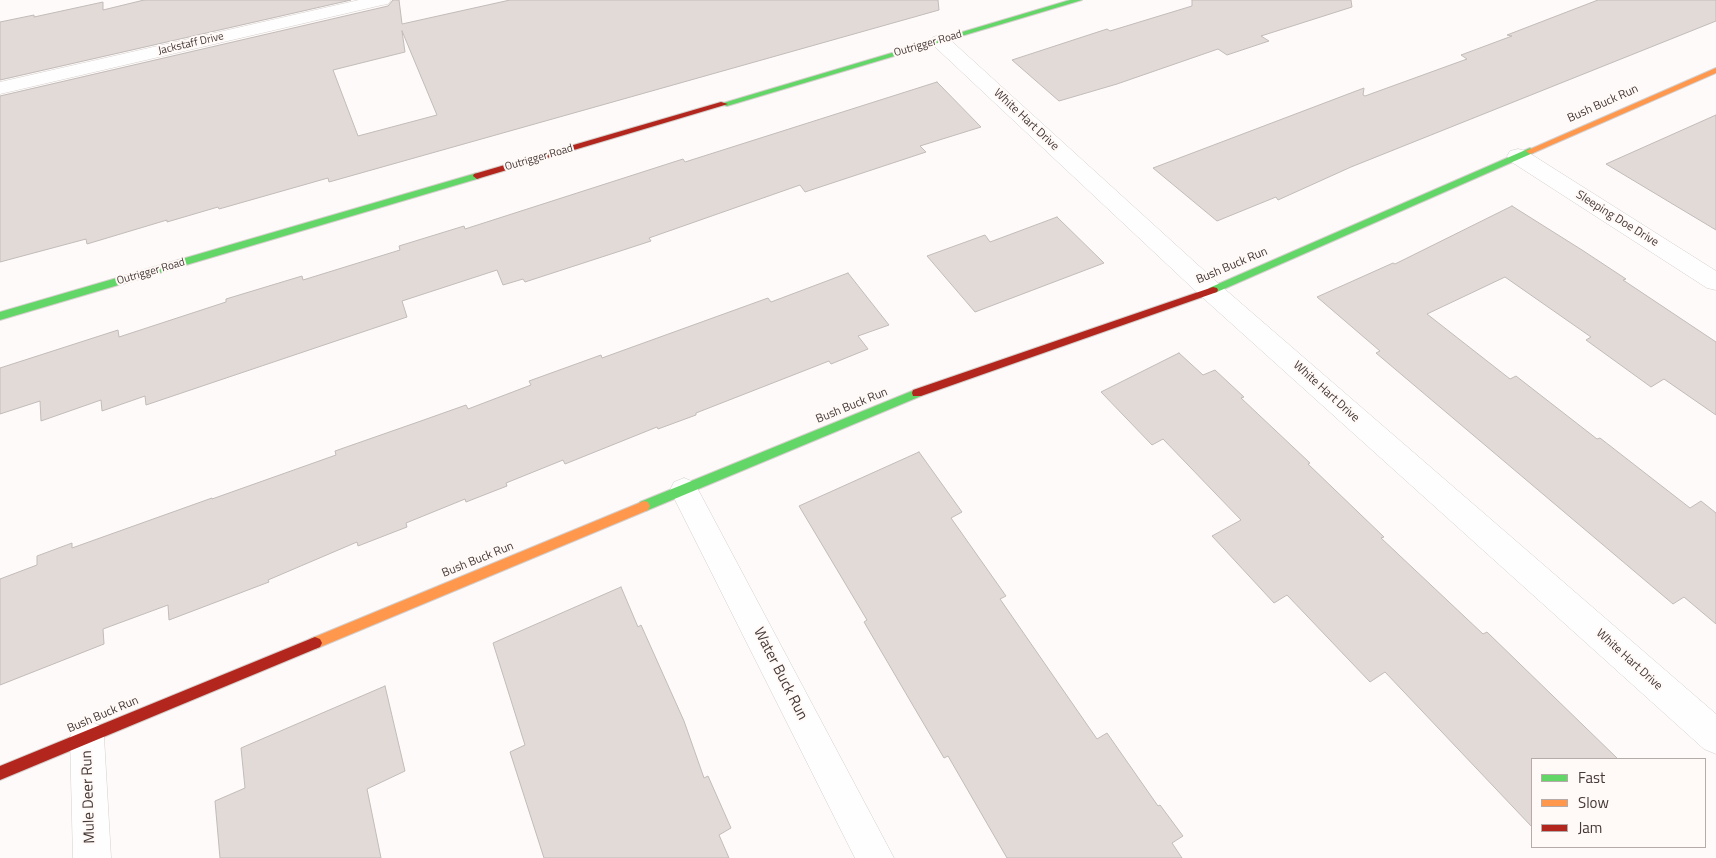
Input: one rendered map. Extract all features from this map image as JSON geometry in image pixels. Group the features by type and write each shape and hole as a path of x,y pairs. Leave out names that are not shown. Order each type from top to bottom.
{"street":[{"name":"Jackstaff Drive","path":"0,88 382,0"},
{"name":"Outrigger Road","path":"0,316 1078,0"},
{"name":"White Hart Drive","path":"940,41 1212,290 1716,737"},
{"name":"Bush Buck Run","path":"0,773 928,389 1212,290 1716,70"},
{"name":"Sleeping Doe Drive","path":"1518,156 1716,282"},
{"name":"Water Buck Run","path":"684,490 875,858"},
{"name":"Mule Deer Run","path":"87,736 92,858"}],"building":[{"path":"144,0 351,0 0,80 0,22 34,15 34,17 103,2 103,10"},
{"path":"393,0 399,0 402,24 510,0 938,0 939,10 329,182 328,178 219,209 218,207 167,222 167,220 87,244 86,239 0,262 0,96 388,6","holes":["402,31 437,115 358,136 333,70 405,52"]},
{"path":"1192,0 1351,0 1352,7 1261,36 1269,41 1227,55 1218,49 1117,84 1059,101 1012,60 1107,29 1110,31 1192,6"},
{"path":"1598,0 1716,0 1716,21 1351,167 1278,200 1276,197 1217,221 1153,168 1364,88 1363,95 1365,96 1467,59 1461,55"},
{"path":"937,82 981,127 920,146 926,152 805,192 800,185 649,238 651,241 525,282 523,279 503,285 497,270 402,301 407,317 146,405 145,396 102,411 101,400 41,421 40,401 0,414 0,368 118,330 119,337 226,302 226,299 302,276 303,280 400,250 399,246 464,226 465,229 683,159 685,162"},
{"path":"1716,115 1716,230 1606,164"},
{"path":"1512,206 1626,279 1623,280 1716,342 1716,415 1664,379 1651,387 1586,340 1591,337 1505,277 1427,314 1510,379 1516,376 1690,508 1701,501 1716,513 1716,624 1684,597 1673,604 1376,353 1380,351 1317,297 1393,263 1395,264"},
{"path":"1057,217 1104,263 975,312 927,256 985,235 990,242"},
{"path":"848,273 889,325 858,336 868,349 831,364 829,361 696,413 696,415 658,429 657,427 565,464 563,460 506,483 507,486 466,502 465,499 406,523 407,527 358,546 357,542 268,580 269,582 169,620 168,605 103,629 104,644 0,685 0,579 37,565 37,556 72,543 72,548 336,455 335,451 466,405 468,409 531,385 529,381 601,355 602,358 768,298 771,302"},
{"path":"1179,353 1203,375 1215,370 1244,397 1241,398 1384,537 1381,538 1483,634 1487,632 1617,758 1531,758 1531,826 1385,672 1370,682 1287,595 1274,603 1212,536 1241,520 1163,439 1152,445 1101,392"},
{"path":"919,452 962,512 951,518 1006,596 1000,599 1097,739 1107,733 1158,806 1160,805 1183,836 1172,843 1182,858 1007,858 948,756 944,758 915,709 864,622 867,620 799,506"},
{"path":"621,587 638,627 641,625 684,721 704,778 708,776 731,828 719,835 729,858 544,858 510,752 525,745 493,643"},
{"path":"385,686 405,771 367,789 381,858 220,858 215,801 245,788 241,748"}],"traffic: fast":[{"path":"724,104 1078,0"},
{"path":"1213,290 1530,151"},
{"path":"0,316 477,176"},
{"path":"644,506 917,393"}],"traffic: slow":[{"path":"1530,151 1716,70"},
{"path":"315,643 644,506"}],"traffic: jam":[{"path":"477,176 724,104"},
{"path":"917,393 1213,290"},
{"path":"0,773 315,643"}]}
